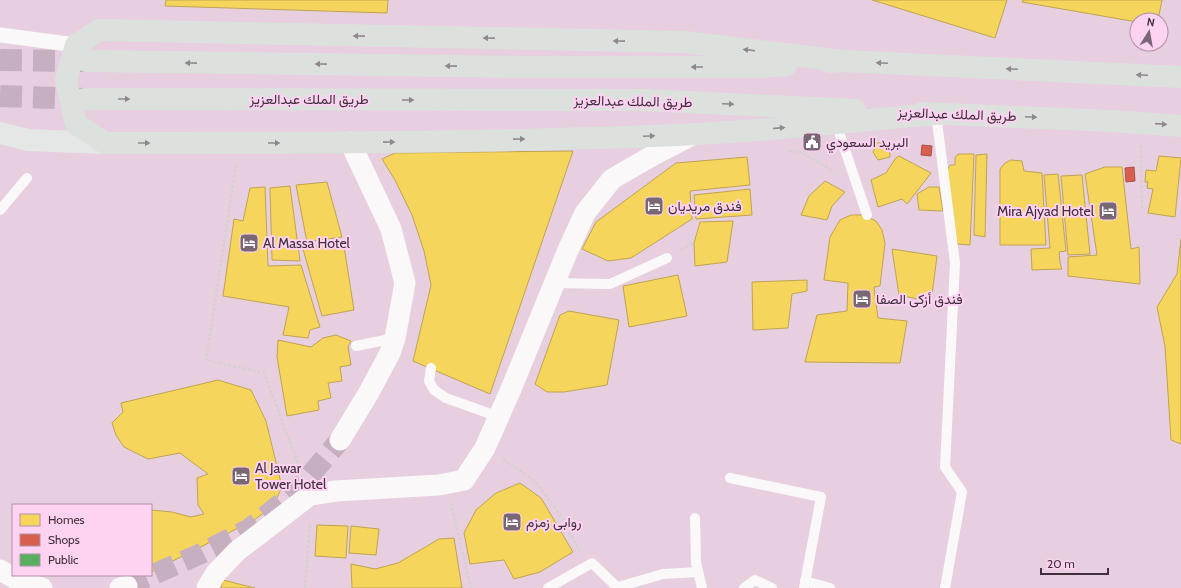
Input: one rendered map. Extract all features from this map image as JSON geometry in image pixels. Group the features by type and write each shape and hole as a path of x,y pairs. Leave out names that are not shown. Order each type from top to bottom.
{"highway":[{"path":"936,114 836,123 653,136 350,142 105,143 76,124 66,80 82,53 99,30 685,42 843,62 1181,77"},
{"path":"82,53 532,67 761,67 843,62"},
{"name":"طريق الملك عبدالعزيز","path":"85,99 642,100 1113,121 1181,126"}],"main road":[{"path":"0,133 28,140 105,143"}],"street":[{"path":"0,35 82,53"},
{"path":"207,588 216,573 237,551 307,498 336,491 447,483 464,480 486,448 568,250 585,214 612,179 694,134"},
{"path":"340,440 368,394 390,353 395,338 405,283 391,229 350,142"},
{"path":"0,570 21,582 42,588"}],"lane":[{"path":"936,114 955,263 945,467 962,492 945,588"},
{"path":"836,123 867,215"},
{"path":"0,210 27,178"},
{"path":"555,284 610,284 667,258"},
{"path":"356,346 395,338"},
{"path":"431,368 429,381 434,390 446,398 499,417"},
{"path":"730,478 821,497 804,584 830,588"},
{"path":"695,518 696,563 702,588"},
{"path":"548,588 592,563 618,588 663,574 698,572"},
{"path":"744,588 755,580 772,588"}],"path":[{"path":"1140,123 1142,210"},
{"path":"240,143 206,360 264,373 307,498 311,525 305,588"},
{"path":"787,151 801,152 858,186"},
{"path":"498,456 535,481 561,516 579,550 592,563"},
{"path":"447,483 471,588"}],"building: Homes":[{"path":"166,0 388,0 387,13 165,6"},
{"path":"872,0 1007,0 995,38"},
{"path":"1023,0 1162,0 1160,12 1129,12 1129,21 1022,2"},
{"path":"877,143 889,143 890,157 878,160 873,152"},
{"path":"573,151 490,394 413,361 431,285 424,251 412,215 395,180 382,159 395,153"},
{"path":"958,154 974,154 970,245 957,244 947,170 950,165 955,165 955,158"},
{"path":"987,154 985,237 974,235 976,155"},
{"path":"899,156 931,173 907,204 902,199 878,207 871,180 886,173 895,159"},
{"path":"1159,156 1181,158 1175,217 1148,213 1153,189 1147,188 1148,182 1145,182 1146,170 1156,171"},
{"name":"فندق مريديان","path":"747,157 750,185 690,191 692,219 631,258 608,261 582,249 596,222 676,163"},
{"path":"1011,160 1022,161 1024,171 1042,173 1046,245 1000,245 1000,169 1005,163"},
{"name":"Mira Ajyad Hotel","path":"1105,167 1122,167 1131,249 1139,247 1140,284 1068,276 1068,257 1097,255 1085,174"},
{"path":"1058,174 1066,251 1059,252 1062,269 1032,270 1031,249 1050,248 1044,175"},
{"path":"1082,175 1090,254 1068,255 1061,176"},
{"path":"825,181 845,192 832,206 827,220 801,215 809,196"},
{"path":"327,182 342,237 307,242 296,185"},
{"path":"290,186 300,261 272,260 270,188"},
{"name":"Al Massa Hotel","path":"265,187 268,266 301,265 320,327 310,330 308,338 283,335 289,307 223,296 234,219 243,221 250,188"},
{"path":"929,187 939,187 943,211 919,210 917,194"},
{"path":"750,189 752,215 696,219 694,195"},
{"name":"فندق أزكى الصفا","path":"851,215 863,215 876,221 882,230 885,243 880,286 874,287 878,318 907,321 900,363 805,362 817,315 847,311 848,283 824,280 830,237 840,220"},
{"path":"733,221 727,262 695,266 694,243 700,222"},
{"path":"1181,239 1181,444 1171,440 1165,346 1157,307 1177,274"},
{"path":"343,240 354,310 322,316 303,249"},
{"path":"892,249 937,256 931,302 899,295"},
{"path":"678,275 687,316 629,327 623,286"},
{"path":"807,280 807,291 792,294 788,328 753,330 752,282"},
{"path":"569,311 619,320 607,385 564,392 547,392 535,384 560,315"},
{"path":"336,335 351,341 348,346 351,365 340,367 342,381 328,383 331,398 318,401 319,410 287,416 277,357 278,340 311,347 323,338"},
{"name":"Al Jawar Tower Hotel","path":"218,380 251,390 266,421 282,487 273,506 254,520 152,571 152,510 172,512 191,517 204,514 198,505 197,478 208,474 180,453 148,459 124,447 116,435 112,423 123,412 121,403"},
{"name":"روابی زمزم","path":"520,483 541,498 573,552 540,572 514,579 504,560 470,564 464,533 476,510 496,493"},
{"path":"317,525 348,526 346,558 315,556"},
{"path":"351,526 379,529 376,555 349,553"},
{"path":"454,538 462,588 352,588 351,564 375,569 398,563 439,539"},
{"path":"223,580 255,588 221,588"}],"building: Shops":[{"path":"922,145 932,146 931,156 921,155"},
{"path":"1134,167 1135,181 1126,182 1125,168"}],"building: Public":[{"name":"البريد السعودي","path":"807,138 817,138 817,147 807,147"}],"tunnel":[{"path":"0,60 87,61"},
{"path":"0,96 85,99"},
{"path":"152,575 202,553 249,529 298,490 340,440"},
{"path":"127,586 150,576"}],"place":[{"name":"البريد السعودي","path":"812,142"},
{"name":"فندق مريديان","path":"654,206"},
{"name":"Mira Ajyad Hotel","path":"1108,211"},
{"name":"Al Massa Hotel","path":"249,243"},
{"name":"فندق أزكى الصفا","path":"862,299"},
{"name":"Al Jawar Tower Hotel","path":"241,476"},
{"name":"روابی زمزم","path":"512,522"}]}
